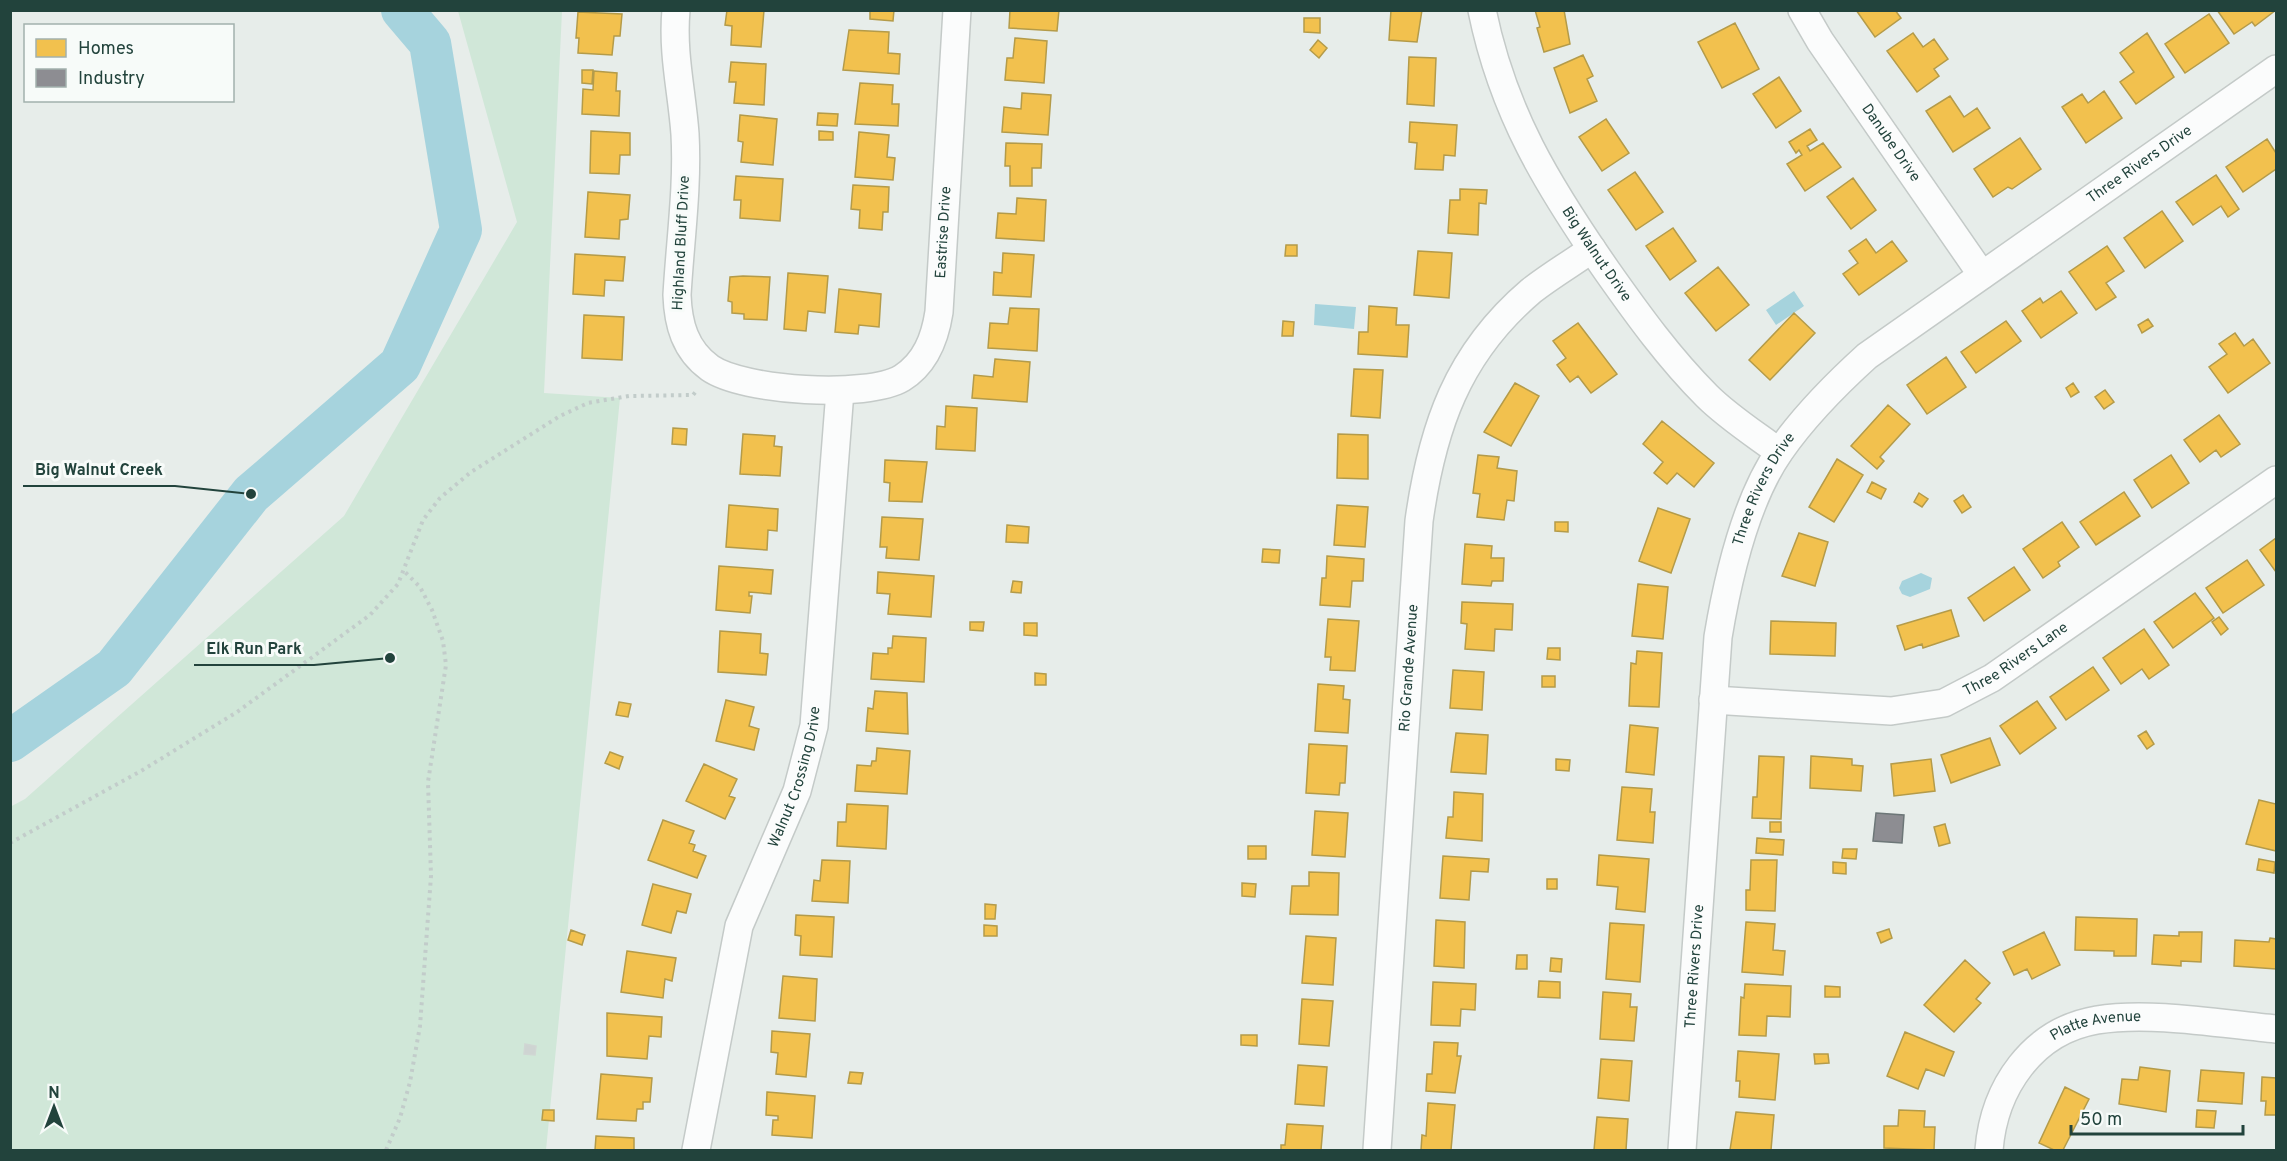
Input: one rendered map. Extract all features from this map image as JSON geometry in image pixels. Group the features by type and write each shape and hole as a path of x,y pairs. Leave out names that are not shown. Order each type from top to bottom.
{"street":[{"name":"Highland Bluff Drive","path":"676,10 676,69 685,134 677,295 678,316 684,336 694,353 710,368 748,383 840,391"},
{"name":"Eastrise Drive","path":"840,391 865,390 902,378 929,350 936,331 957,10"},
{"name":"Big Walnut Drive","path":"1482,10 1492,55 1509,105 1527,145 1592,249 1671,358 1708,397 1779,452"},
{"name":"Danube Drive","path":"1802,10 1820,41 1982,275"},
{"name":"Three Rivers Drive","path":"1682,1150 1718,637 1726,587 1753,506 1779,452 1828,391 1867,356 2277,69"},
{"name":"Rio Grande Avenue","path":"1377,1150 1419,521 1430,459 1445,407 1469,362 1489,333 1532,290 1592,249"},
{"name":"Walnut Crossing Drive","path":"696,1150 739,926 797,791 814,726 840,391"},
{"name":"Three Rivers Lane","path":"1713,700 1891,711 1944,703 1992,678 2277,480"},
{"name":"Platte Avenue","path":"1989,1150 1997,1104 2008,1082 2035,1049 2077,1025 2109,1019 2146,1018 2277,1029"}],"path":[{"path":"10,843 141,771 237,712 370,615 398,584 423,520 440,498 471,472 560,416 588,403 629,396 693,395 710,368"},
{"path":"386,1150 400,1118 410,1082 420,1026 431,876 428,782 446,665 443,641 432,610 420,587 404,571"}],"green space":[{"path":"458,11 562,11 544,393 620,398 546,1150 11,1150 10,807 25,799 344,516 517,222"}],"water":[{"path":"1794,291 1804,306 1776,325 1766,310"},
{"path":"1315,304 1356,307 1354,329 1314,325"},
{"path":"1921,573 1932,578 1930,589 1910,597 1902,594 1899,588 1902,581"}],"building: Homes":[{"path":"727,10 764,10 761,47 731,45 732,26 725,25"},
{"path":"870,10 894,10 893,21 870,19"},
{"path":"1010,10 1059,10 1057,31 1009,28"},
{"path":"1391,10 1422,10 1417,42 1389,40"},
{"path":"1535,10 1564,10 1570,44 1544,52 1537,28 1540,27"},
{"path":"1856,10 1895,10 1901,18 1875,37"},
{"path":"2217,10 2276,10 2255,26 2252,22 2234,34"},
{"path":"578,12 622,14 620,36 614,36 612,55 578,53 579,38 576,38"},
{"path":"2209,14 2229,43 2185,73 2165,44"},
{"path":"1304,18 1320,18 1320,33 1304,32"},
{"path":"1735,23 1759,69 1722,88 1698,42"},
{"path":"849,30 889,32 888,53 900,54 899,74 843,70"},
{"path":"1913,33 1923,47 1934,39 1948,59 1934,69 1939,76 1917,92 1887,51"},
{"path":"2147,33 2174,77 2136,104 2120,82 2134,72 2120,53"},
{"path":"1015,38 1047,41 1044,83 1005,80 1007,58 1013,58"},
{"path":"1318,40 1327,48 1319,58 1310,50"},
{"path":"1583,55 1593,76 1587,79 1597,101 1570,113 1554,68"},
{"path":"1409,57 1436,58 1434,106 1407,104"},
{"path":"731,62 766,64 764,105 734,103 736,82 729,82"},
{"path":"582,70 593,70 592,84 582,83"},
{"path":"594,71 617,73 616,91 620,91 619,116 582,114 583,89 593,90"},
{"path":"1779,77 1801,111 1776,128 1753,94"},
{"path":"860,83 893,85 892,104 899,104 898,126 855,124"},
{"path":"2104,91 2122,118 2086,143 2062,107 2082,94 2088,103"},
{"path":"1022,93 1051,95 1048,135 1002,132 1004,107 1021,109"},
{"path":"1950,96 1964,117 1977,108 1990,128 1953,152 1926,111"},
{"path":"818,113 838,114 837,126 817,125"},
{"path":"740,115 777,119 773,165 741,162 743,142 738,141"},
{"path":"1606,119 1629,153 1602,171 1579,137"},
{"path":"1410,122 1457,125 1455,156 1444,155 1443,170 1415,169 1417,143 1409,142"},
{"path":"1810,129 1817,140 1807,146 1810,151 1823,143 1841,167 1805,191 1787,164 1802,155 1799,150 1796,153 1789,142"},
{"path":"591,131 630,133 630,155 620,155 619,174 590,173"},
{"path":"819,131 833,132 833,140 819,140"},
{"path":"859,132 889,135 887,157 895,158 893,180 855,177"},
{"path":"2020,138 2041,169 2012,189 2008,187 1993,197 1974,169"},
{"path":"2267,139 2276,153 2276,169 2243,192 2226,167"},
{"path":"1006,143 1042,144 1041,168 1032,168 1032,186 1010,186 1010,166 1005,166"},
{"path":"1635,172 1663,212 1636,230 1608,190"},
{"path":"2216,175 2239,209 2228,217 2221,206 2193,225 2176,202"},
{"path":"736,176 783,179 780,221 740,218 741,200 734,200"},
{"path":"1853,178 1876,210 1851,229 1827,197"},
{"path":"853,185 889,187 888,212 883,212 882,230 859,228 860,210 851,209"},
{"path":"1460,189 1487,190 1486,204 1479,203 1478,235 1448,233 1450,200 1460,200"},
{"path":"588,192 630,195 628,219 620,220 619,239 585,237"},
{"path":"1017,198 1046,200 1044,241 996,238 998,213 1016,214"},
{"path":"2162,211 2183,241 2145,268 2124,238"},
{"path":"1673,228 1696,261 1670,280 1646,246"},
{"path":"1866,239 1876,253 1892,241 1907,261 1859,295 1843,274 1858,263 1849,251"},
{"path":"1286,245 1297,245 1297,256 1285,256"},
{"path":"2107,246 2124,271 2106,283 2116,297 2096,310 2069,272"},
{"path":"1418,251 1452,253 1449,298 1414,295"},
{"path":"1003,253 1034,255 1031,297 993,295 994,272 1002,273"},
{"path":"575,254 625,257 623,281 605,280 604,296 573,294"},
{"path":"1718,267 1749,305 1716,331 1685,293"},
{"path":"788,273 828,276 825,313 808,311 806,331 784,329"},
{"path":"730,277 770,277 767,320 744,319 744,314 732,313 732,302 728,301"},
{"path":"839,289 881,294 879,327 859,325 858,334 835,332"},
{"path":"2061,291 2077,313 2041,338 2022,311 2040,298 2043,303"},
{"path":"1369,306 1397,308 1396,325 1409,325 1407,357 1358,354 1359,332 1368,332"},
{"path":"1010,308 1039,309 1037,351 988,348 990,323 1008,324"},
{"path":"1794,313 1815,333 1770,380 1749,360"},
{"path":"584,315 624,317 622,360 582,358"},
{"path":"2148,319 2153,326 2142,333 2138,325"},
{"path":"1283,321 1294,322 1293,336 1282,336"},
{"path":"2006,321 2021,341 1976,373 1961,352"},
{"path":"1578,323 1617,374 1591,393 1578,376 1570,382 1557,365 1566,358 1553,341"},
{"path":"2235,333 2244,346 2253,339 2270,363 2228,393 2209,367 2227,354 2219,344"},
{"path":"1946,357 1966,387 1927,414 1907,385"},
{"path":"995,359 1030,362 1027,402 972,398 974,375 993,377"},
{"path":"1354,369 1383,370 1380,418 1351,416"},
{"path":"1515,383 1539,396 1511,446 1484,432"},
{"path":"2073,383 2079,392 2071,397 2066,388"},
{"path":"2105,390 2114,402 2104,409 2095,397"},
{"path":"1888,405 1910,424 1880,457 1884,461 1877,469 1851,446"},
{"path":"946,406 977,408 975,451 936,449 937,426 945,427"},
{"path":"2219,415 2240,444 2221,457 2216,450 2200,462 2184,440"},
{"path":"1662,421 1714,463 1694,487 1677,473 1667,484 1654,473 1663,462 1643,444"},
{"path":"673,428 687,429 686,445 672,444"},
{"path":"743,434 775,436 774,446 782,447 780,476 740,474"},
{"path":"1338,434 1368,435 1368,479 1337,478"},
{"path":"1478,455 1499,457 1497,468 1517,471 1514,501 1507,500 1504,520 1477,517 1480,494 1473,493"},
{"path":"2171,455 2189,483 2152,508 2134,480"},
{"path":"1837,459 1863,475 1834,522 1809,507"},
{"path":"885,460 927,462 922,502 889,501 890,483 884,482"},
{"path":"1872,482 1886,489 1881,499 1867,492"},
{"path":"2124,492 2140,516 2096,545 2080,522"},
{"path":"1919,493 1928,499 1922,507 1914,502"},
{"path":"1963,495 1971,507 1962,513 1954,501"},
{"path":"729,505 778,509 777,531 768,530 767,550 726,547"},
{"path":"1337,505 1368,507 1365,547 1334,545"},
{"path":"1658,508 1690,519 1671,573 1639,561"},
{"path":"882,517 923,519 919,560 886,558 887,547 880,547"},
{"path":"1555,522 1568,522 1568,532 1555,531"},
{"path":"2062,522 2079,547 2058,562 2060,566 2043,578 2023,549"},
{"path":"1007,525 1029,527 1028,543 1006,542"},
{"path":"1799,533 1828,542 1815,586 1782,576"},
{"path":"2276,538 2276,572 2260,550"},
{"path":"1465,544 1492,546 1491,558 1504,558 1503,581 1492,581 1491,586 1462,584"},
{"path":"1263,549 1280,550 1279,563 1262,562"},
{"path":"1327,556 1364,559 1363,581 1352,581 1350,607 1320,605 1322,578 1326,578"},
{"path":"2247,560 2264,585 2223,613 2206,588"},
{"path":"719,566 773,570 771,594 749,592 749,596 752,596 750,613 716,610"},
{"path":"2014,567 2030,590 1984,621 1968,598"},
{"path":"878,572 934,576 931,617 888,614 890,594 877,593"},
{"path":"1013,581 1022,582 1021,593 1011,592"},
{"path":"1638,584 1668,587 1663,639 1632,636"},
{"path":"2195,593 2214,618 2173,648 2154,622"},
{"path":"1462,602 1513,604 1512,630 1495,629 1494,651 1465,649 1467,624 1461,623"},
{"path":"1951,610 1959,636 1923,648 1922,644 1905,650 1897,626"},
{"path":"2219,617 2228,629 2221,635 2212,622"},
{"path":"1328,619 1359,621 1355,671 1330,670 1331,657 1325,657"},
{"path":"1771,621 1836,623 1835,656 1770,654"},
{"path":"970,622 984,622 983,631 970,630"},
{"path":"1024,623 1037,623 1037,636 1024,635"},
{"path":"2144,629 2169,665 2149,679 2142,669 2121,684 2103,658"},
{"path":"720,631 761,634 760,653 768,654 766,675 718,672"},
{"path":"893,636 926,638 924,682 871,679 873,653 888,654 888,648 892,648"},
{"path":"1548,648 1560,648 1560,660 1547,659"},
{"path":"1637,651 1662,653 1659,707 1629,706 1631,663 1636,664"},
{"path":"2093,667 2109,690 2066,720 2050,697"},
{"path":"1453,670 1484,672 1482,710 1450,708"},
{"path":"1035,673 1046,674 1046,685 1035,685"},
{"path":"1542,676 1555,676 1555,687 1542,687"},
{"path":"1318,684 1344,686 1343,699 1350,700 1348,733 1315,731"},
{"path":"875,691 907,693 908,734 866,731 868,708 873,709"},
{"path":"726,700 754,707 749,726 759,729 754,750 716,741"},
{"path":"2037,701 2056,728 2020,754 2000,726"},
{"path":"619,702 631,704 628,717 616,715"},
{"path":"1630,725 1658,728 1654,775 1626,772"},
{"path":"2146,731 2154,744 2147,749 2138,736"},
{"path":"1456,733 1488,735 1486,774 1451,772"},
{"path":"1990,738 2000,765 1951,783 1941,755"},
{"path":"1309,744 1347,746 1345,783 1340,783 1339,795 1306,793"},
{"path":"877,748 910,751 907,794 855,791 857,765 871,766 872,761 876,761"},
{"path":"610,752 623,757 619,769 605,763"},
{"path":"1759,756 1784,757 1781,819 1752,818 1753,797 1757,797"},
{"path":"1811,756 1852,759 1852,765 1863,766 1861,791 1810,788"},
{"path":"1556,759 1570,760 1569,771 1556,770"},
{"path":"1931,759 1935,791 1894,796 1891,764"},
{"path":"704,764 737,779 729,796 735,798 725,819 686,801"},
{"path":"1622,787 1652,789 1650,812 1655,812 1653,843 1617,840"},
{"path":"1454,792 1483,794 1482,841 1446,838 1448,817 1453,817"},
{"path":"2259,800 2276,804 2276,851 2246,844"},
{"path":"847,804 888,806 886,849 837,846 838,822 846,822"},
{"path":"1315,811 1348,813 1345,857 1312,855"},
{"path":"663,820 694,831 689,843 695,845 693,851 706,856 697,878 648,860"},
{"path":"1770,822 1781,822 1781,832 1770,832"},
{"path":"1945,824 1950,843 1939,846 1934,827"},
{"path":"1757,838 1784,840 1783,855 1756,853"},
{"path":"1248,846 1266,846 1266,859 1248,859"},
{"path":"1843,849 1857,849 1856,859 1842,858"},
{"path":"1599,855 1649,859 1645,912 1616,909 1618,887 1597,885"},
{"path":"1443,856 1489,859 1488,872 1471,871 1469,900 1440,898"},
{"path":"2259,859 2275,862 2274,873 2257,870"},
{"path":"822,860 850,861 848,903 812,901 814,880 820,881"},
{"path":"1751,860 1777,860 1775,911 1746,910 1746,890 1750,890"},
{"path":"1833,862 1846,863 1846,874 1833,873"},
{"path":"1309,872 1339,873 1338,915 1290,914 1292,886 1309,886"},
{"path":"1547,879 1557,879 1557,889 1547,889"},
{"path":"1242,883 1256,884 1255,897 1242,896"},
{"path":"653,884 691,894 686,913 677,911 671,933 642,925"},
{"path":"985,904 996,905 995,919 985,919"},
{"path":"796,915 834,917 832,957 800,955 801,936 795,935"},
{"path":"2076,917 2137,919 2136,956 2114,956 2114,951 2075,950"},
{"path":"1436,920 1465,922 1464,968 1434,966"},
{"path":"1746,922 1775,924 1773,950 1785,951 1783,975 1742,972"},
{"path":"1610,923 1644,925 1640,982 1606,979"},
{"path":"984,925 997,926 997,936 984,936"},
{"path":"1889,929 1892,938 1881,943 1877,933"},
{"path":"571,930 585,935 582,945 568,940"},
{"path":"2044,932 2060,965 2032,979 2027,969 2014,975 2003,952"},
{"path":"2179,932 2202,932 2201,962 2181,961 2181,966 2152,964 2154,935 2179,936"},
{"path":"1306,936 1336,938 1333,985 1302,983"},
{"path":"2270,938 2276,939 2276,969 2234,966 2235,940 2269,942"},
{"path":"627,951 676,958 672,981 665,979 663,998 621,992"},
{"path":"1517,955 1527,955 1527,969 1516,969"},
{"path":"1551,958 1562,959 1561,972 1550,971"},
{"path":"1965,960 1990,983 1976,999 1981,1003 1954,1032 1924,1005"},
{"path":"783,976 817,979 815,1021 779,1018"},
{"path":"1539,981 1560,982 1560,998 1538,997"},
{"path":"1433,982 1476,984 1475,1010 1461,1009 1460,1026 1431,1025"},
{"path":"1745,984 1791,986 1790,1017 1767,1016 1766,1036 1739,1035 1741,997 1744,998"},
{"path":"1825,986 1840,987 1840,997 1825,997"},
{"path":"1603,992 1631,994 1630,1007 1637,1007 1634,1041 1600,1039"},
{"path":"1302,999 1333,1001 1329,1046 1299,1044"},
{"path":"607,1013 662,1017 661,1037 649,1036 647,1059 607,1056"},
{"path":"772,1031 810,1034 806,1077 776,1074 778,1053 771,1052"},
{"path":"1905,1032 1954,1052 1944,1076 1926,1069 1918,1089 1887,1076"},
{"path":"1241,1035 1257,1035 1257,1046 1241,1045"},
{"path":"1434,1042 1458,1043 1457,1056 1461,1056 1455,1093 1426,1091 1427,1074 1432,1074"},
{"path":"1738,1051 1779,1054 1775,1100 1739,1097 1740,1081 1736,1081"},
{"path":"1814,1054 1828,1054 1829,1063 1815,1064"},
{"path":"1601,1059 1632,1061 1629,1101 1598,1098"},
{"path":"1298,1065 1327,1067 1324,1106 1295,1104"},
{"path":"2140,1067 2170,1071 2166,1112 2119,1104 2122,1079 2138,1080"},
{"path":"2201,1070 2244,1073 2242,1104 2198,1101"},
{"path":"850,1072 863,1073 861,1084 848,1083"},
{"path":"601,1074 652,1078 650,1102 643,1102 643,1109 637,1109 636,1121 597,1119"},
{"path":"2262,1077 2276,1078 2276,1115 2265,1115 2266,1101 2261,1101"},
{"path":"2065,1087 2089,1099 2063,1150 2054,1150 2039,1143"},
{"path":"767,1092 815,1096 812,1138 772,1135 773,1120 778,1120 778,1116 766,1115"},
{"path":"1428,1103 1455,1105 1451,1150 1421,1150 1422,1135 1426,1136"},
{"path":"543,1110 554,1110 554,1121 542,1120"},
{"path":"1899,1110 1925,1111 1924,1127 1935,1127 1934,1150 1884,1148 1884,1126 1898,1126"},
{"path":"2197,1110 2216,1111 2214,1128 2196,1127"},
{"path":"1736,1112 1774,1115 1771,1150 1730,1150"},
{"path":"1597,1117 1628,1119 1626,1150 1594,1150"},
{"path":"1287,1124 1323,1126 1321,1150 1281,1150 1281,1145 1285,1145"},
{"path":"596,1136 634,1138 634,1150 595,1150"}],"building: Industry":[{"path":"1876,813 1904,815 1902,843 1873,841"}],"building: Other":[{"path":"525,1044 536,1046 535,1055 524,1054"}],"waterway":[{"path":"10,741 114,668 251,494 400,365 461,230 430,43 402,10"}],"place":[{"name":"Big Walnut Creek","path":"251,494"},
{"name":"Elk Run Park","path":"390,658"}]}
